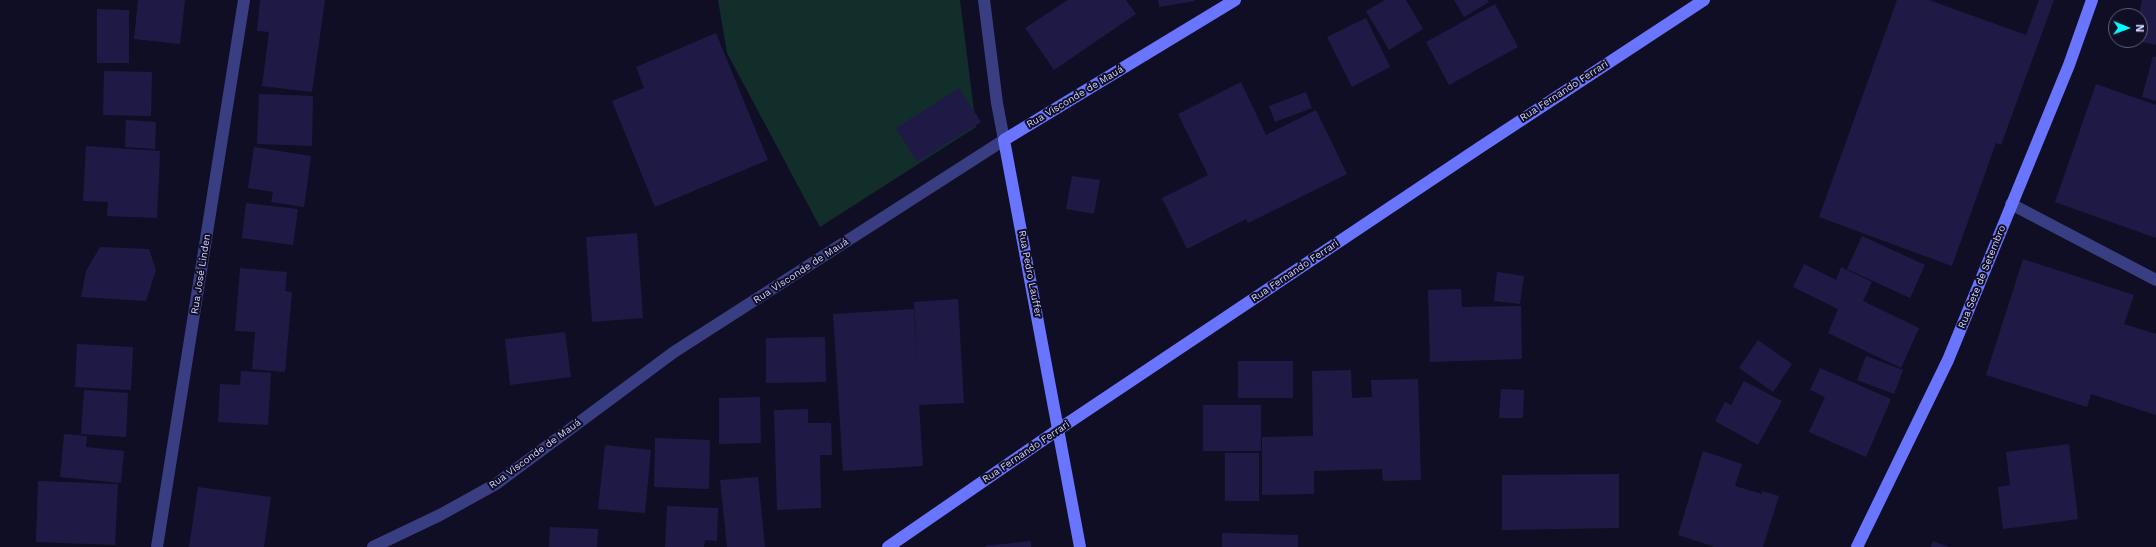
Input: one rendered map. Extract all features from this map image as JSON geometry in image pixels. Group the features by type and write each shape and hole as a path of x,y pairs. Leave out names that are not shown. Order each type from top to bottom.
{"main road":[{"name":"Rua Visconde de Mauá","path":"1004,140 1235,0"},
{"name":"Rua Fernando Ferrari","path":"888,547 1059,429 1584,77 1704,0"},
{"name":"Rua Sete de Setembro","path":"1857,547 1948,360 2069,65 2092,0"},
{"name":"Rua Pedro Lauffer","path":"1004,140 1080,547"}],"street":[{"name":"Rua José Linden","path":"157,547 244,0"},
{"name":"Rua Pedro Lauffer","path":"984,0 997,104 1004,140"},
{"name":"Rua Visconde de Mauá","path":"373,547 440,515 496,484 674,352 1004,140"},
{"path":"2011,204 2156,280"}],"green space":[{"path":"718,0 960,0 976,127 820,227 727,53"}],"building":[{"path":"138,0 185,0 180,44 134,39"},
{"path":"260,0 325,0 312,92 262,86 269,32 257,31"},
{"path":"1068,0 1126,0 1136,14 1054,70 1025,28"},
{"path":"1158,0 1194,0 1195,1 1159,7"},
{"path":"1385,0 1406,0 1423,29 1389,50 1366,11"},
{"path":"1454,0 1487,0 1489,2 1464,17"},
{"path":"1897,0 1929,0 2026,35 2039,0 2054,0 2001,145 1996,143 1952,266 1819,217"},
{"path":"2142,0 2156,0 2156,45 2148,43 2148,8 2140,8"},
{"path":"1495,4 1518,47 1449,85 1426,42"},
{"path":"97,9 129,10 129,63 97,63"},
{"path":"1366,18 1390,67 1352,87 1327,37"},
{"path":"716,33 768,160 655,207 612,101 644,88 636,67"},
{"path":"2153,56 2156,57 2156,101 2142,97"},
{"path":"104,71 152,72 151,116 103,115"},
{"path":"1241,82 1266,135 1316,110 1347,174 1248,223 1246,219 1187,249 1162,198 1208,175 1178,114"},
{"path":"2096,84 2156,105 2156,238 2055,202"},
{"path":"959,88 981,122 917,162 896,128"},
{"path":"1306,92 1312,108 1275,122 1269,106"},
{"path":"259,94 313,96 312,146 257,144"},
{"path":"126,120 156,122 155,149 125,147"},
{"path":"86,146 160,151 157,218 107,216 108,202 83,201"},
{"path":"254,147 311,156 304,207 271,202 273,192 248,188"},
{"path":"1072,176 1100,180 1094,214 1066,209"},
{"path":"246,203 298,209 293,245 242,238"},
{"path":"637,233 643,318 592,322 586,237"},
{"path":"1862,236 1925,265 1910,298 1847,269"},
{"path":"100,247 149,249 156,270 146,301 81,297 86,271"},
{"path":"2023,259 2134,295 2124,324 2156,334 2156,415 2091,394 2087,407 1986,375"},
{"path":"1804,264 1836,280 1841,267 1872,282 1863,301 1919,328 1901,368 1828,333 1838,309 1793,287"},
{"path":"240,268 287,272 285,291 292,292 285,372 252,369 255,332 235,331"},
{"path":"1497,272 1524,276 1520,304 1494,301"},
{"path":"1461,289 1462,307 1521,306 1522,359 1430,362 1428,290"},
{"path":"958,299 964,403 919,405 923,466 843,471 833,314 914,309 919,395 914,302"},
{"path":"565,332 571,377 510,385 505,339"},
{"path":"825,337 826,382 766,383 766,338"},
{"path":"1758,340 1792,364 1773,392 1739,368"},
{"path":"77,344 133,347 131,390 75,387"},
{"path":"1866,356 1903,370 1894,394 1857,380"},
{"path":"1238,361 1293,361 1293,398 1238,398"},
{"path":"1820,368 1891,399 1866,457 1809,432 1825,397 1810,390"},
{"path":"1351,370 1352,398 1372,397 1371,380 1418,379 1421,480 1383,481 1382,469 1314,471 1314,494 1262,495 1262,437 1313,436 1312,371"},
{"path":"241,371 271,373 268,425 218,422 220,384 240,385"},
{"path":"1744,381 1782,401 1758,445 1715,421 1725,402 1731,405"},
{"path":"1501,389 1524,390 1523,418 1499,418"},
{"path":"84,390 128,393 126,437 81,434"},
{"path":"760,397 761,443 719,444 719,398"},
{"path":"1203,405 1261,405 1261,451 1203,451"},
{"path":"808,409 808,423 831,423 832,455 820,455 821,508 777,510 774,410"},
{"path":"64,434 87,436 86,447 124,451 121,483 60,477"},
{"path":"655,438 710,440 709,489 654,487"},
{"path":"2069,444 2078,519 2003,529 1998,487 2010,485 2006,452"},
{"path":"605,445 651,450 645,513 598,509"},
{"path":"1703,451 1742,464 1735,486 1762,494 1762,491 1779,496 1763,547 1715,547 1678,535"},
{"path":"1225,453 1259,453 1259,501 1225,501"},
{"path":"1619,474 1619,528 1502,530 1502,475"},
{"path":"758,477 765,547 727,547 720,480"},
{"path":"38,481 118,484 115,545 36,542"},
{"path":"198,487 271,497 264,547 189,547"},
{"path":"667,506 718,508 717,541 705,540 704,547 665,547"},
{"path":"550,527 598,529 597,547 549,547"},
{"path":"1222,533 1298,535 1298,547 1222,547"},
{"path":"1031,541 1031,547 986,547 986,546"},
{"path":"1933,541 1949,547 1931,547"}]}
